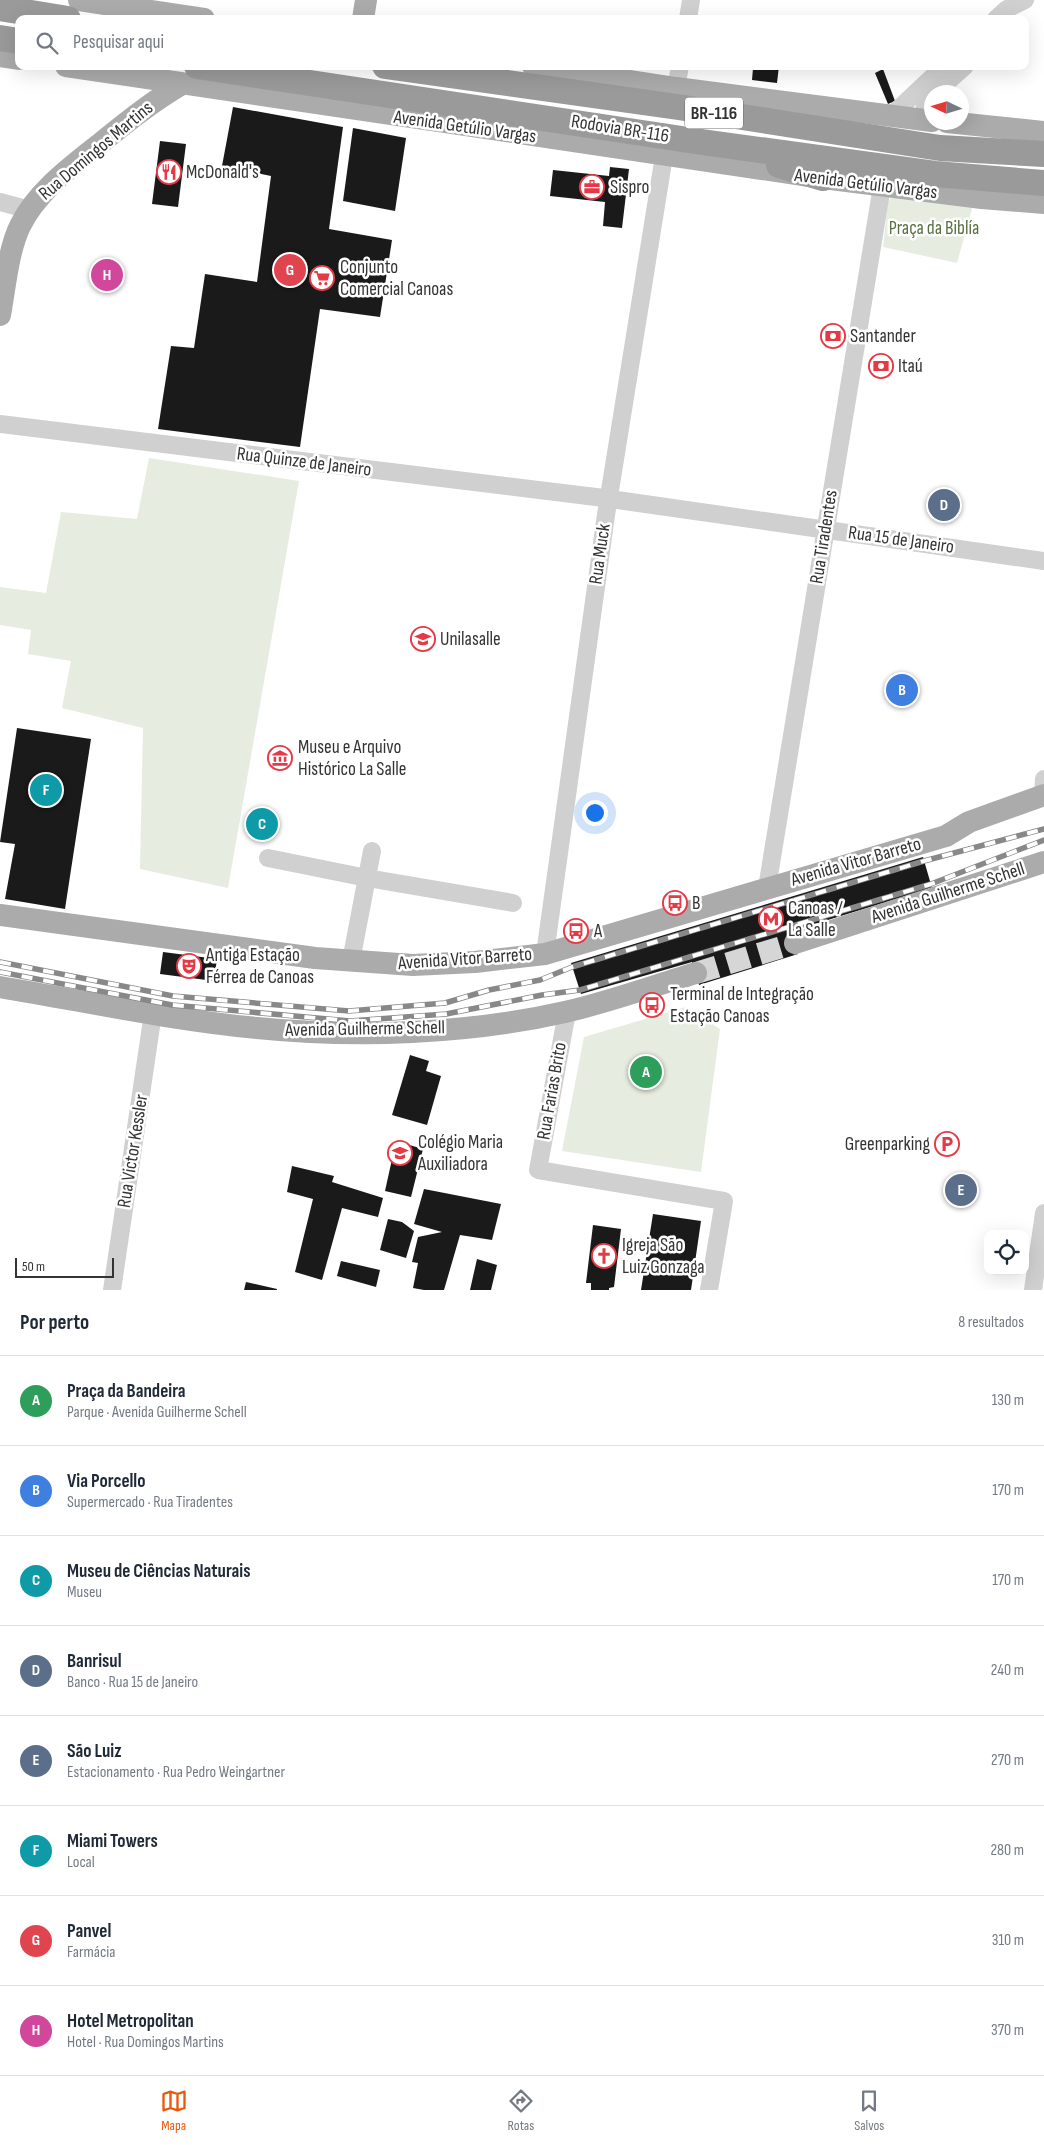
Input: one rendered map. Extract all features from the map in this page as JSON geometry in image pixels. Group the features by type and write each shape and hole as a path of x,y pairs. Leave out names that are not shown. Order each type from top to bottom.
{"highway":[{"path":"1,0 69,12"},
{"path":"0,8 69,12"},
{"path":"0,38 15,40"},
{"name":"Rodovia BR-116","path":"414,70 678,107 940,148 1044,154"},
{"name":"Rodovia BR-116","path":"189,75 935,174 1044,183"},
{"name":"BR-116","path":"595,76 608,86 621,90 923,134 934,140 940,148"},
{"name":"BR-116","path":"702,142 823,178"}],"main road":[{"path":"364,15 366,0"},
{"path":"69,12 127,15"},
{"path":"0,56 15,58"},
{"name":"Avenida Getúlio Vargas","path":"121,70 189,75 664,156 882,186 1044,203"},
{"path":"558,70 595,76 678,77 891,116 924,120"},
{"name":"Rua Domingos Martins","path":"0,315 14,243 20,226 30,210 50,186 189,75"},
{"path":"969,124 1044,132"},
{"name":"Avenida Vitor Barreto","path":"0,915 266,952 351,961 413,965 476,962 545,954 946,836 969,822 1044,795"},
{"name":"Avenida Guilherme Schell","path":"795,943 1044,862"},
{"name":"Avenida Guilherme Schell","path":"0,987 153,1013 257,1028 323,1033 406,1032 511,1021 567,1012 696,973"}],"street":[{"path":"689,15 691,0"},
{"path":"1006,13 1025,0"},
{"path":"891,116 940,70"},
{"path":"944,85 961,70"},
{"name":"Rua Muck","path":"545,954 608,500 664,156"},
{"name":"Rua Tiradentes","path":"767,888 882,186"},
{"path":"0,202 30,210"},
{"name":"Rua Quinze de Janeiro","path":"0,424 608,500"},
{"name":"Rua 15 de Janeiro","path":"608,500 1044,561"},
{"path":"351,961 372,851"},
{"path":"268,858 366,878 513,903"},
{"name":"Rua Farias Brito","path":"567,1012 538,1170 724,1201 709,1290"},
{"name":"Rua Victor Kessler","path":"112,1290 153,1013"},
{"path":"1033,1290 1044,1213"}],"green space":[{"name":"Praça da Biblía","path":"895,194 973,205 957,263 883,247 888,201"},
{"path":"149,458 299,481 228,888 140,869 143,728 62,708 71,661 28,654 31,630 0,625 0,587 46,593 61,512 137,519"},
{"path":"686,1007 720,1029 701,1172 562,1151 584,1037"}],"building":[{"path":"753,70 779,70 777,83 752,80"},
{"path":"883,70 895,101 888,104 875,73"},
{"name":"Conjunto Comercial Canoas","path":"233,107 343,127 329,229 392,240 380,317 320,309 300,447 158,429 171,346 194,348 205,274 257,282 271,176 222,166"},
{"path":"353,128 406,138 395,211 343,201"},
{"path":"160,141 186,144 178,207 152,204"},
{"path":"610,167 629,169 622,228 603,226 605,202 550,196 553,170 609,176"},
{"path":"17,728 91,739 65,909 5,899 15,844 0,842"},
{"path":"923,857 932,888 792,931 798,954 699,985 692,962 581,994 571,963"},
{"name":"Antiga Estação Férrea de Canoas","path":"163,952 217,959 214,981 160,974"},
{"path":"410,1055 429,1061 426,1071 441,1076 427,1125 392,1115"},
{"path":"396,1141 423,1149 411,1197 385,1191"},
{"path":"292,1166 334,1176 332,1182 383,1198 378,1217 342,1208 322,1280 295,1272 313,1199 287,1192"},
{"path":"424,1189 501,1204 492,1240 460,1235 444,1290 413,1288 418,1263 412,1262 418,1237 442,1232 414,1224"},
{"path":"653,1214 701,1221 691,1290 641,1290"},
{"path":"388,1219 402,1222 414,1231 406,1258 380,1250"},
{"name":"Igreja São Luiz Gonzaga","path":"593,1225 621,1229 614,1287 609,1288 609,1290 591,1290 591,1283 586,1283"},
{"path":"477,1259 497,1265 491,1290 470,1290"},
{"path":"341,1261 380,1270 376,1287 337,1276"},
{"path":"246,1282 277,1289 277,1290 244,1290"}],"tunnel":[{"path":"696,973 795,943"}],"railway":[{"path":"0,962 173,996 349,1011 445,1003 489,990 540,980 572,967 924,861 1044,829"},
{"path":"0,972 172,1005 350,1021 446,1014 542,995 580,990 931,884 1044,840"}],"place":[{"name":"McDonald's","path":"169,172"},
{"name":"Sispro","path":"592,187"},
{"name":"Panvel","path":"290,270"},
{"name":"Hotel Metropolitan","path":"107,275"},
{"name":"Conjunto Comercial Canoas","path":"322,278"},
{"name":"Santander","path":"833,336"},
{"name":"Itaú","path":"881,366"},
{"name":"Banrisul","path":"944,505"},
{"name":"Unilasalle","path":"423,639"},
{"name":"Via Porcello","path":"902,690"},
{"name":"Museu e Arquivo Histórico La Salle","path":"280,758"},
{"name":"Miami Towers","path":"46,790"},
{"name":"Museu de Ciências Naturais","path":"262,824"},
{"name":"B","path":"675,903"},
{"name":"Canoas / La Salle","path":"771,919"},
{"name":"A","path":"576,931"},
{"name":"Antiga Estação Férrea de Canoas","path":"189,966"},
{"name":"Terminal de Integração Estação Canoas","path":"652,1005"},
{"name":"Praça da Bandeira","path":"646,1072"},
{"name":"Greenparking","path":"947,1144"},
{"name":"Colégio Maria Auxiliadora","path":"400,1153"},
{"name":"São Luiz","path":"961,1190"},
{"name":"Igreja São Luiz Gonzaga","path":"604,1256"}]}
